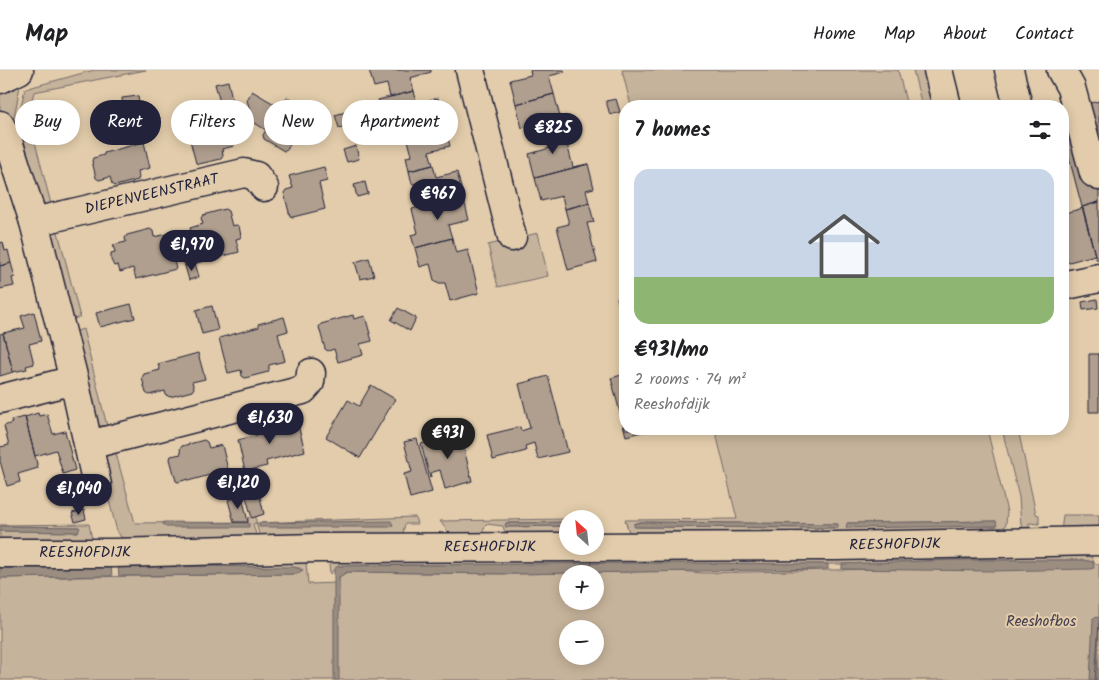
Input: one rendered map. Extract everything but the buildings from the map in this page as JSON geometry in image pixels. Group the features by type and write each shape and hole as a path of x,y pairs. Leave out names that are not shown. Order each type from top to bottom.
{"street":[{"path":"0,79 19,70"},
{"path":"470,70 512,237"},
{"path":"938,70 946,100"},
{"path":"1009,70 1016,100"},
{"path":"1061,70 1071,88 1094,174 1099,176"},
{"path":"0,126 7,138 34,222 74,380 97,485"},
{"name":"DIEPENVEENSTRAAT","path":"34,222 244,173 256,176 264,187"},
{"path":"1069,284 1099,278"},
{"path":"89,445 303,390 310,382 311,373"},
{"path":"0,399 74,380"},
{"name":"REESHOFDIJK","path":"0,553 113,553 318,548 837,546 1099,541"}],"green space":[{"path":"94,70 146,70 34,92 32,100 22,100 25,89"},
{"path":"622,70 898,70 906,100 630,100"},
{"path":"913,70 925,70 932,100 920,100"},
{"path":"20,86 17,100 15,100 14,118 9,122 0,111 0,92"},
{"path":"25,145 36,145 51,204 41,204"},
{"path":"57,228 80,317 71,320 47,229"},
{"path":"538,233 548,276 498,287 488,245"},
{"path":"83,329 107,426 98,426 74,332"},
{"path":"716,435 988,435 1007,512 1006,524 1001,533 630,535 625,520 737,519","holes":["996,521 996,526 847,524","641,522 837,524 838,528 634,527 635,523"]},
{"path":"1004,435 1019,435 1036,514 1039,515 1039,524 1029,523 1029,533 1021,525 1019,497"},
{"path":"115,450 135,523 248,522 248,518 256,516 256,523 253,524 257,538 121,537 117,531 97,455"},
{"path":"1063,515 1099,515 1099,532 1061,532"},
{"path":"415,517 417,524 405,524 402,537 260,538 256,523"},
{"path":"559,519 559,522 506,523 506,527 559,526 559,535 506,536 503,526 486,524 481,536 451,536 440,521"},
{"path":"89,524 92,539 0,540 0,531 78,532 79,527 0,525"},
{"name":"Reeshofbos","path":"1089,553 1095,564 1099,564 1099,680 0,680 0,578 295,574 300,568 208,566 0,568 0,560 300,558 306,563 308,584 339,583 339,577 347,572 559,573 559,610 604,610 604,572 680,571 703,573 1093,564 1093,562 1083,560 956,560 842,564 342,565 334,569 330,574 329,565 336,557"}],"water":[{"path":"391,521 393,525 390,527 259,527 259,523"},
{"path":"996,521 997,526 846,528 847,523"},
{"path":"163,522 249,523 249,527 166,527"},
{"path":"559,522 559,526 506,527 506,523"},
{"path":"641,522 838,524 838,528 636,527 633,524"},
{"path":"0,526 80,528 78,532 0,531"},
{"path":"956,560 1083,560 1093,562 1094,568 991,571 842,569 842,564"},
{"path":"638,563 828,564 828,569 604,573 604,565 559,565 559,573 347,572 339,577 339,680 334,680 334,569 338,566"},
{"path":"111,566 112,576 0,578 0,568"},
{"path":"118,567 294,567 303,570 296,574 119,576"},
{"path":"1099,617 1097,680 1090,680 1093,618"}]}
